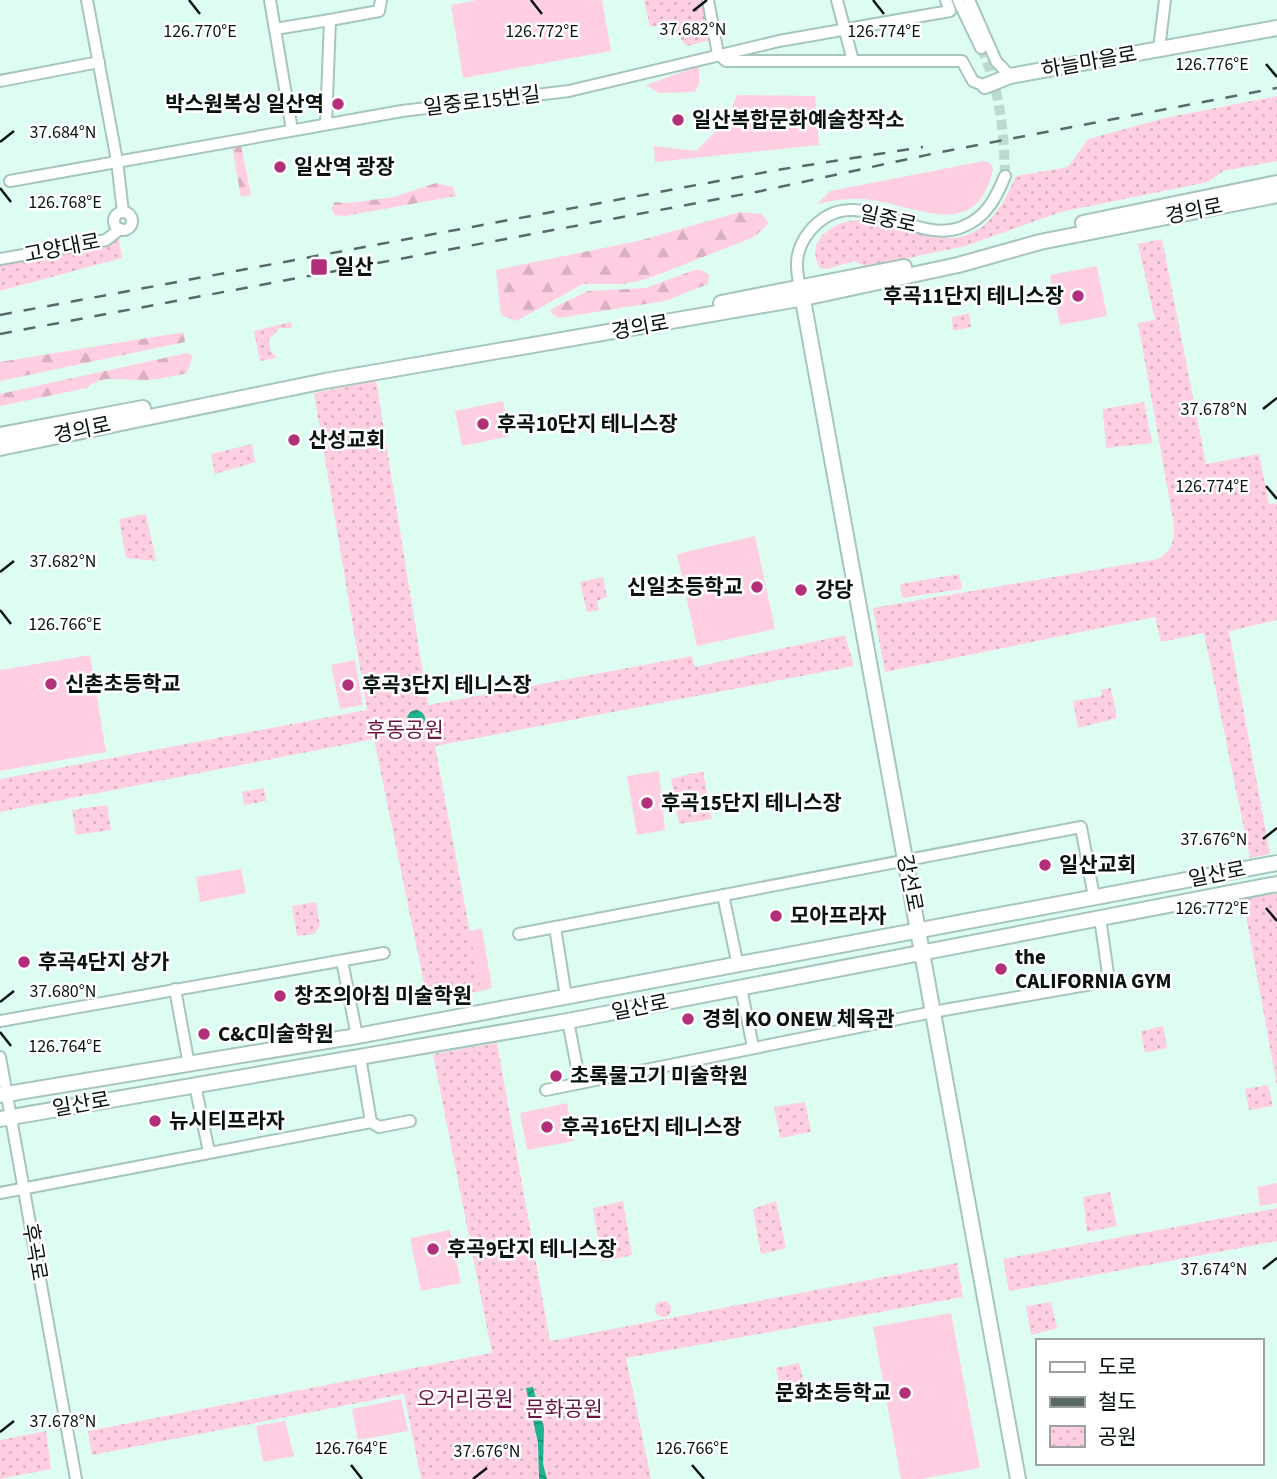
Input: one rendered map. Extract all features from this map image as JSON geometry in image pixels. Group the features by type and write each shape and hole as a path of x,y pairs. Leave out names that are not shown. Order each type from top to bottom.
{"main road":[{"name":"하늘마을로","path":"985,86 1010,76 1277,28"},
{"name":"경의로","path":"0,448 326,381 802,293 956,257 1037,233 1277,183"},
{"name":"경의로","path":"0,435 210,395 958,265 1040,242 1277,195"},
{"name":"강선로","path":"802,293 1018,1479"},
{"name":"일산로","path":"3,1094 357,1036 1277,863"},
{"name":"일산로","path":"5,1117 568,1021 1277,884"}],"street":[{"path":"87,0 117,161"},
{"path":"270,0 292,130"},
{"path":"275,29 379,11 381,0"},
{"path":"708,0 718,54 726,61 962,61 973,81 985,86"},
{"path":"837,0 847,27 853,61"},
{"path":"958,0 981,48"},
{"path":"969,0 996,61 1010,76"},
{"path":"1159,49 1165,0"},
{"name":"일중로15번길","path":"10,181 452,103 569,91 718,54 948,6"},
{"path":"326,124 330,20"},
{"path":"0,81 99,62"},
{"name":"고양대로","path":"0,259 106,240 120,229 114,220 123,212 117,161"},
{"name":"일중로","path":"802,293 795,264 799,248 809,232 824,218 840,211 861,211 937,231 960,228 980,217 996,199 1005,176"},
{"path":"519,934 1081,828 1094,897"},
{"path":"723,895 738,966"},
{"path":"546,1090 933,1012 1109,981 1100,918"},
{"path":"555,927 566,997"},
{"path":"0,1021 384,953"},
{"path":"342,961 357,1036"},
{"path":"741,988 753,1047"},
{"path":"175,989 189,1065"},
{"path":"568,1021 580,1083"},
{"name":"후곡로","path":"0,1057 5,1117 24,1188 76,1479"},
{"path":"360,1057 371,1122"},
{"path":"195,1085 209,1152"},
{"path":"0,1193 371,1122 379,1127 410,1121"}],"green space":[{"path":"477,0 602,0 611,51 463,78 451,5"},
{"path":"644,0 701,0 710,40 687,46 676,33 673,22 650,27"},
{"path":"699,66 699,84 695,92 659,93 646,85"},
{"path":"737,95 815,96 819,145 655,162 654,146 696,151 727,120"},
{"path":"1277,96 1277,161 1223,171 1208,182 1061,212 965,246 867,267 854,261 827,269 820,268 818,264 815,250 818,242 824,234 840,224 857,220 875,221 928,236 964,236 990,220 1016,176 1068,167 1088,139 1165,118"},
{"path":"241,145 251,195 241,197 232,147"},
{"path":"984,161 990,163 993,169 985,192 974,206 960,213 927,213 864,199 844,199 817,204 830,191"},
{"path":"436,183 453,187 456,196 345,216 335,215 331,209 335,202 350,203 394,197"},
{"path":"740,212 762,214 769,223 754,237 647,279 624,284 583,284 516,321 501,315 496,270 642,240"},
{"path":"119,238 122,258 0,291 0,263"},
{"path":"1162,239 1206,464 1259,454 1269,504 1277,503 1277,620 1229,631 1270,854 1250,858 1204,633 1161,642 1155,617 885,672 873,608 1158,559 1166,553 1173,541 1174,525 1138,323 1155,320 1138,244"},
{"name":"후곡11단지 테니스장","path":"1097,266 1107,316 1060,325 1050,275"},
{"path":"697,269 709,274 708,284 665,301 558,318 551,313 551,309 588,291 646,288"},
{"path":"969,313 971,327 953,331 952,317"},
{"path":"291,322 292,328 280,328 269,339 270,350 277,358 260,361 254,331"},
{"path":"184,332 185,342 0,381 0,362"},
{"path":"187,353 193,356 187,373 147,380 107,379 87,388 0,406 0,394"},
{"name":"후동공원","path":"376,380 428,705 692,656 695,667 845,635 854,666 435,746 481,991 428,1003 374,739 0,812 0,779 367,710 314,393"},
{"name":"후곡10단지 테니스장","path":"503,401 510,436 462,446 455,411"},
{"path":"1144,402 1152,443 1106,448 1103,409"},
{"path":"252,444 255,462 215,474 211,454"},
{"path":"146,514 156,561 126,558 119,519"},
{"path":"755,536 775,629 697,646 677,554"},
{"path":"959,574 962,589 902,598 900,584"},
{"path":"603,577 607,597 597,601 599,610 587,612 580,582"},
{"path":"90,655 106,752 0,771 0,670"},
{"name":"후곡3단지 테니스장","path":"355,660 363,705 340,709 331,665"},
{"path":"1111,688 1117,718 1078,728 1073,701 1102,696 1101,690"},
{"name":"후곡15단지 테니스장","path":"659,771 665,830 637,835 627,776"},
{"path":"703,771 712,819 679,824 671,779"},
{"path":"264,788 266,801 244,805 242,792"},
{"path":"107,805 111,830 76,835 72,810"},
{"path":"241,869 246,893 200,902 196,877"},
{"path":"1277,893 1277,1086 1243,899"},
{"path":"316,902 320,926 314,934 297,936 292,906"},
{"path":"482,929 492,988 481,991 468,931"},
{"path":"1163,1026 1167,1048 1145,1053 1141,1031"},
{"name":"문화공원","path":"497,1043 550,1341 957,1263 963,1297 626,1358 651,1479 421,1479 404,1394 92,1455 88,1431 492,1353 433,1054"},
{"path":"1268,1085 1273,1106 1249,1110 1245,1089"},
{"path":"805,1102 811,1132 780,1138 774,1107"},
{"name":"후곡16단지 테니스장","path":"567,1103 574,1141 527,1150 520,1113"},
{"path":"1277,1183 1277,1203 1260,1206 1257,1187"},
{"path":"1110,1192 1117,1226 1087,1232 1083,1197"},
{"path":"623,1201 632,1255 602,1262 593,1208"},
{"path":"776,1201 786,1248 761,1254 753,1209"},
{"path":"1277,1208 1277,1241 1009,1291 1003,1259"},
{"name":"후곡9단지 테니스장","path":"450,1230 461,1283 421,1291 410,1238"},
{"path":"660,1301 666,1301 671,1309 669,1315 660,1317 655,1312 655,1306"},
{"path":"1051,1302 1057,1328 1031,1335 1026,1306"},
{"path":"951,1313 980,1468 921,1479 901,1479 873,1327"},
{"path":"799,1363 804,1382 780,1388 776,1368"},
{"path":"401,1399 408,1431 358,1440 352,1409"},
{"path":"285,1421 294,1456 263,1462 256,1426"},
{"path":"46,1431 51,1469 0,1479 0,1440"}],"water":[{"path":"416,710 422,713 425,719 422,725 416,728 410,725 407,719 410,713"},
{"path":"533,1387 544,1428 543,1464 547,1479 539,1479 538,1443 526,1388"}],"tunnel":[{"path":"981,48 993,79 1000,110 1005,176"}],"railway":[{"path":"0,334 761,191 936,153 1277,88"},
{"path":"0,315 777,170 923,147"}],"place":[{"name":"박스원복싱 일산역","path":"338,104"},
{"name":"일산복합문화예술창작소","path":"678,120"},
{"name":"일산역 광장","path":"280,167"},
{"name":"일산","path":"319,267"},
{"name":"후곡11단지 테니스장","path":"1078,296"},
{"name":"후곡10단지 테니스장","path":"483,424"},
{"name":"산성교회","path":"294,440"},
{"name":"신일초등학교","path":"757,587"},
{"name":"강당","path":"801,590"},
{"name":"신촌초등학교","path":"51,684"},
{"name":"후곡3단지 테니스장","path":"348,685"},
{"name":"후곡15단지 테니스장","path":"647,803"},
{"name":"일산교회","path":"1045,865"},
{"name":"모아프라자","path":"776,916"},
{"name":"후곡4단지 상가","path":"24,962"},
{"name":"the CALIFORNIA GYM","path":"1001,969"},
{"name":"창조의아침 미술학원","path":"280,996"},
{"name":"경희 KO ONEW 체육관","path":"688,1019"},
{"name":"C&C미술학원","path":"204,1034"},
{"name":"초록물고기 미술학원","path":"556,1076"},
{"name":"뉴시티프라자","path":"155,1121"},
{"name":"후곡16단지 테니스장","path":"547,1127"},
{"name":"후곡9단지 테니스장","path":"433,1249"},
{"name":"문화초등학교","path":"905,1393"}],"park label":[{"name":"오거리공원","path":"465,1399"}]}
